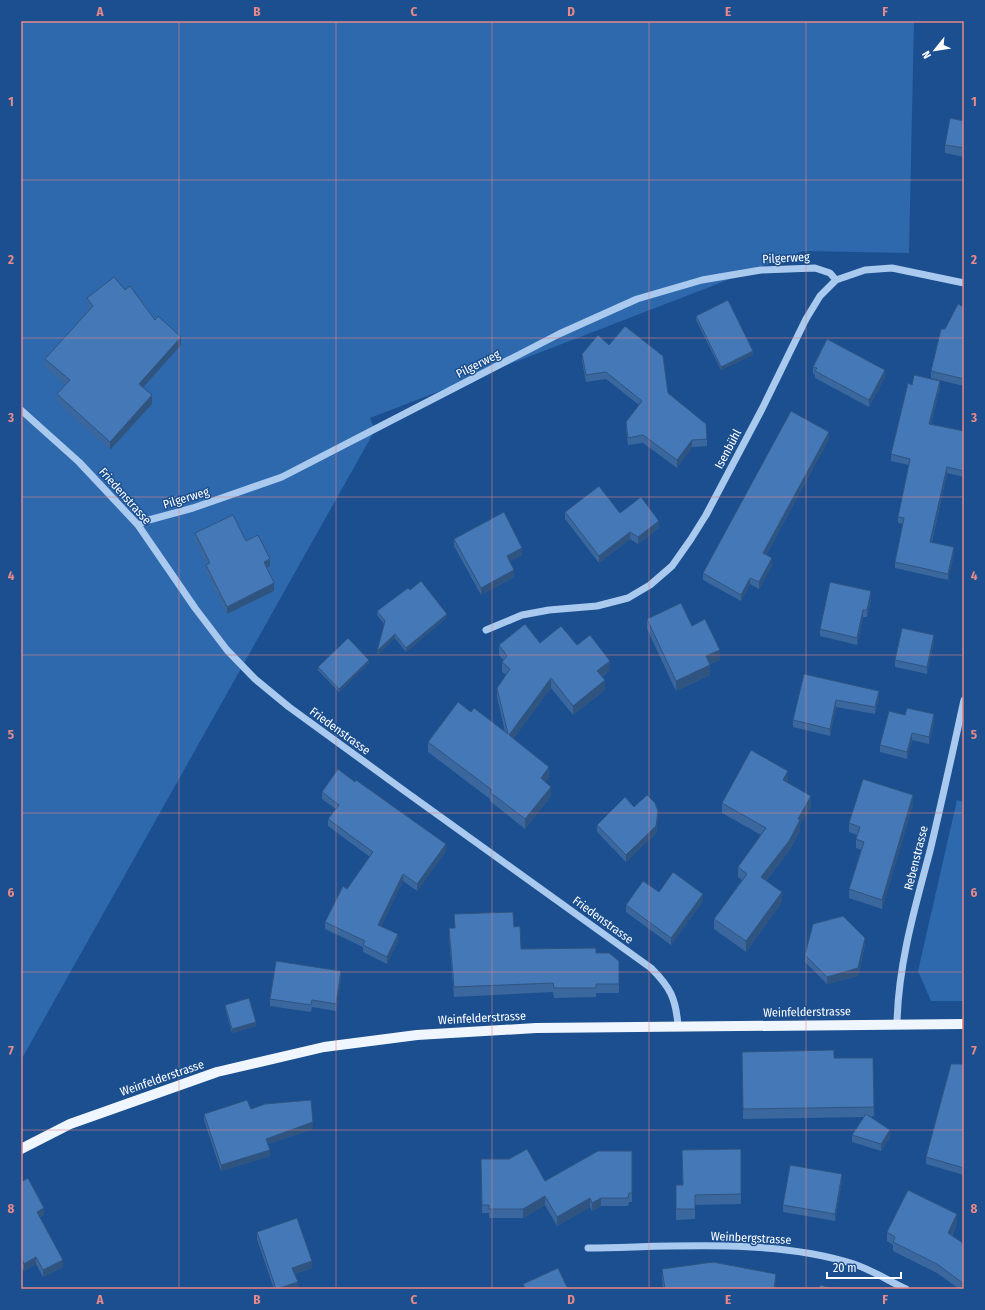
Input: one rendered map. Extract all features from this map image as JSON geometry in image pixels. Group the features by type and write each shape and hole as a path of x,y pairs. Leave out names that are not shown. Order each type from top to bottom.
{"main road":[{"name":"Weinfelderstrasse","path":"21,1150 70,1124 217,1072 324,1046 417,1035 536,1028 964,1024"}],"street":[{"name":"Pilgerweg","path":"138,525 145,521 193,508 282,477 559,334 636,300 702,280 761,270 815,268 830,272 836,280"},
{"name":"Isenbühl","path":"486,630 522,615 549,610 597,606 628,598 650,585 672,566 706,515 762,408 806,319 820,296 836,280 865,270 892,268 964,283"},
{"name":"Friedenstrasse","path":"21,410 79,462 138,525 195,608 227,650 255,679 289,707 393,783 651,968 668,985 674,1000 678,1026"},
{"name":"Rebenstrasse","path":"897,1024 900,983 912,922 944,794 964,700"},
{"name":"Weinbergstrasse","path":"588,1248 740,1247 805,1252 855,1264 906,1289"}],"shaded area":[{"path":"21,21 914,21 909,253 803,251 370,418 375,430 21,1060"},
{"path":"957,800 964,802 964,1001 931,1001 918,971"}],"building":[{"path":"950,118 964,121 964,148 945,145"},
{"path":"114,277 125,290 130,286 155,320 158,316 181,337 139,384 152,395 110,442 57,394 70,380 45,359 93,306 87,298"},
{"path":"728,300 753,351 721,367 696,316"},
{"path":"958,304 964,307 964,379 931,371 941,329 945,329"},
{"path":"625,326 663,356 668,393 706,424 707,439 692,440 677,460 643,435 628,438 626,422 642,401 606,372 586,375 582,354 598,335 609,345"},
{"path":"827,339 885,370 869,400 815,371 817,368 813,367"},
{"path":"914,375 940,381 929,424 964,431 964,471 947,467 930,542 954,547 948,574 895,562 904,518 898,517 910,459 891,454 908,383 912,385"},
{"path":"791,411 829,432 763,553 772,558 759,582 750,578 741,595 703,573"},
{"path":"599,486 620,513 641,497 659,521 638,537 630,532 599,556 565,512"},
{"path":"504,512 522,548 507,556 514,570 481,588 454,539"},
{"path":"233,515 246,541 258,535 270,559 264,562 274,583 227,607 206,565 210,563 195,533"},
{"path":"421,581 447,614 406,648 395,634 377,651 385,621 377,611 408,588 410,590"},
{"path":"830,582 871,591 867,610 863,610 857,638 820,629"},
{"path":"681,603 692,626 705,619 720,650 706,656 710,665 676,681 647,619"},
{"path":"525,624 540,643 561,626 577,645 590,635 610,661 597,671 605,680 573,706 551,678 509,735 549,767 541,778 551,787 525,819 490,792 492,790 428,742 458,702 471,712 474,708 508,734 497,688 510,669 502,662 507,656 499,645"},
{"path":"902,628 934,635 927,667 895,660"},
{"path":"348,638 369,660 339,689 318,667"},
{"path":"804,674 879,691 875,707 836,700 830,729 793,720"},
{"path":"907,708 934,714 929,737 912,733 907,752 880,745 889,711 905,715"},
{"path":"751,750 788,771 783,780 811,796 798,819 800,820 789,841 761,877 782,892 746,941 714,919 747,874 738,867 766,828 722,803"},
{"path":"338,769 355,782 356,780 446,844 417,884 403,874 378,925 398,934 387,957 363,945 365,941 325,922 343,886 347,889 373,852 328,819 339,805 322,792"},
{"path":"863,779 913,795 882,900 849,889 864,842 856,839 860,827 849,823"},
{"path":"647,795 655,803 658,811 656,826 626,855 597,825 625,797 634,807"},
{"path":"673,872 703,894 671,938 626,905 643,881 659,892"},
{"path":"513,912 514,927 520,926 521,949 596,948 596,953 609,953 619,961 619,984 596,984 596,988 554,988 553,983 454,987 449,928 455,928 454,914"},
{"path":"843,916 865,938 858,968 827,977 805,955 813,924"},
{"path":"276,961 341,971 336,1004 312,1000 311,1005 270,999"},
{"path":"249,998 256,1022 232,1029 225,1005"},
{"path":"834,1050 834,1058 873,1058 874,1107 743,1109 742,1052"},
{"path":"951,1064 964,1064 964,1168 926,1157"},
{"path":"247,1100 251,1109 265,1104 311,1100 313,1122 266,1139 270,1150 221,1165 204,1114"},
{"path":"866,1114 890,1130 881,1144 852,1135"},
{"path":"527,1149 545,1181 598,1151 632,1151 632,1193 629,1193 628,1198 601,1198 592,1203 590,1198 557,1217 545,1196 523,1209 489,1209 489,1205 482,1205 481,1159 509,1159"},
{"path":"741,1149 741,1194 695,1195 695,1209 676,1209 676,1185 683,1185 682,1150"},
{"path":"790,1165 842,1174 835,1214 783,1205"},
{"path":"28,1178 44,1208 37,1212 63,1260 43,1270 36,1257 24,1264 21,1258 21,1182"},
{"path":"908,1190 957,1214 948,1233 964,1244 964,1284 937,1264 893,1242 895,1237 887,1232"},
{"path":"297,1218 312,1261 292,1268 298,1282 276,1289 257,1232"},
{"path":"713,1262 776,1274 774,1289 665,1289 662,1269"},
{"path":"558,1268 568,1289 525,1289 523,1284"},
{"path":"820,1285 837,1289 819,1289"}]}
